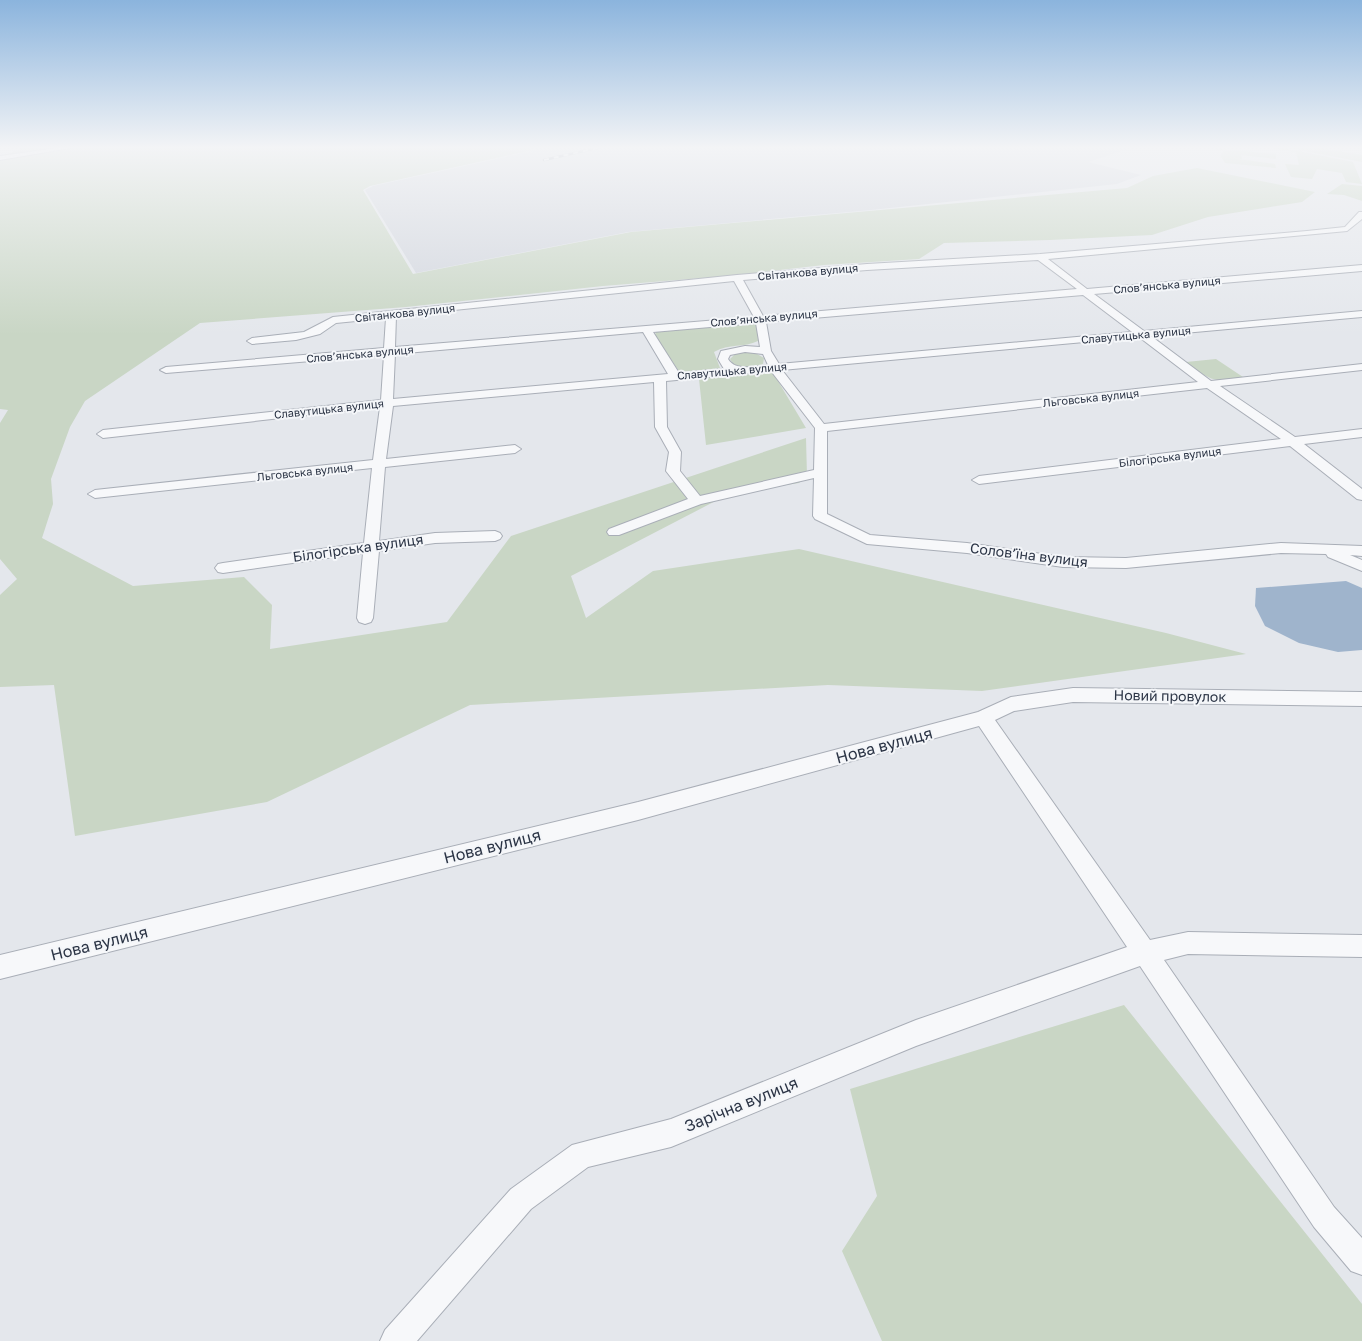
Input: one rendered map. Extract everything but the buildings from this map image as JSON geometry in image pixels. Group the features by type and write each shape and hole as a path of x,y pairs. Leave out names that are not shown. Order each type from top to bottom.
{"street":[{"name":"Світанкова вулиця","path":"252,341 311,334 326,328 333,320 737,278 867,267 1040,258 1180,244 1298,235 1347,229 1362,214"},
{"path":"1040,258 1209,385 1293,442 1362,496"},
{"name":"Словʼянська вулиця","path":"166,370 1362,268"},
{"path":"614,532 696,501 820,473 821,428 774,367 772,359 766,351 760,319 737,278"},
{"name":"Славутицька вулиця","path":"103,434 387,403 1362,314"},
{"path":"365,618 379,464 387,403 391,315"},
{"path":"646,328 675,376"},
{"path":"738,371 726,366 723,358 724,353 745,349 766,351"},
{"name":"Льговська вулиця","path":"821,428 1362,367"},
{"path":"660,378 661,427 675,452 674,472 696,501"},
{"name":"Білогірська вулиця","path":"979,480 1362,433"},
{"name":"Льговська вулиця","path":"95,494 515,449"},
{"name":"Соловʼїна вулиця","path":"820,473 820,516 867,539 967,548 1063,562 1126,563 1281,548 1362,551"},
{"name":"Білогірська вулиця","path":"222,568 435,538 495,536"},
{"path":"1321,549 1362,566"},
{"name":"Новий провулок","path":"983,718 1011,704 1073,695 1362,700"},
{"path":"983,718 1324,1217 1362,1260"},
{"name":"Нова вулиця","path":"0,967 638,811 983,718"},
{"name":"Зарічна вулиця","path":"396,1341 521,1199 582,1155 671,1132 916,1033 1145,953 1188,943 1362,946"}],"shaded area":[{"path":"378,211 865,211 628,232 416,273"}],"green space":[{"path":"0,211 375,211 413,274 631,232 872,211 1248,211 1208,217 1152,235 944,243 919,259 824,265 406,307 200,323 85,401 70,427 51,479 53,504 42,538 133,586 244,577 272,605 270,649 447,622 511,536 806,438 807,476 799,483 729,494 571,576 586,618 653,571 799,549 1166,633 1246,654 982,691 828,685 470,705 267,802 75,836 54,685 0,687 0,595 17,579 0,559 0,423 8,410 0,409"},
{"path":"753,323 757,326 758,341 725,347 714,352 720,368 680,373 655,335 656,332"},
{"path":"746,352 757,354 764,358 763,364 748,367 733,364 730,359 735,354"},
{"path":"1216,359 1246,379 1213,379 1202,374 1186,362"},
{"path":"772,371 806,428 706,445 699,379"},
{"path":"1124,1005 1362,1304 1362,1341 882,1341 842,1251 877,1196 850,1089"}],"water":[{"path":"1346,581 1362,588 1362,650 1338,652 1299,643 1265,626 1255,606 1256,588"}]}
